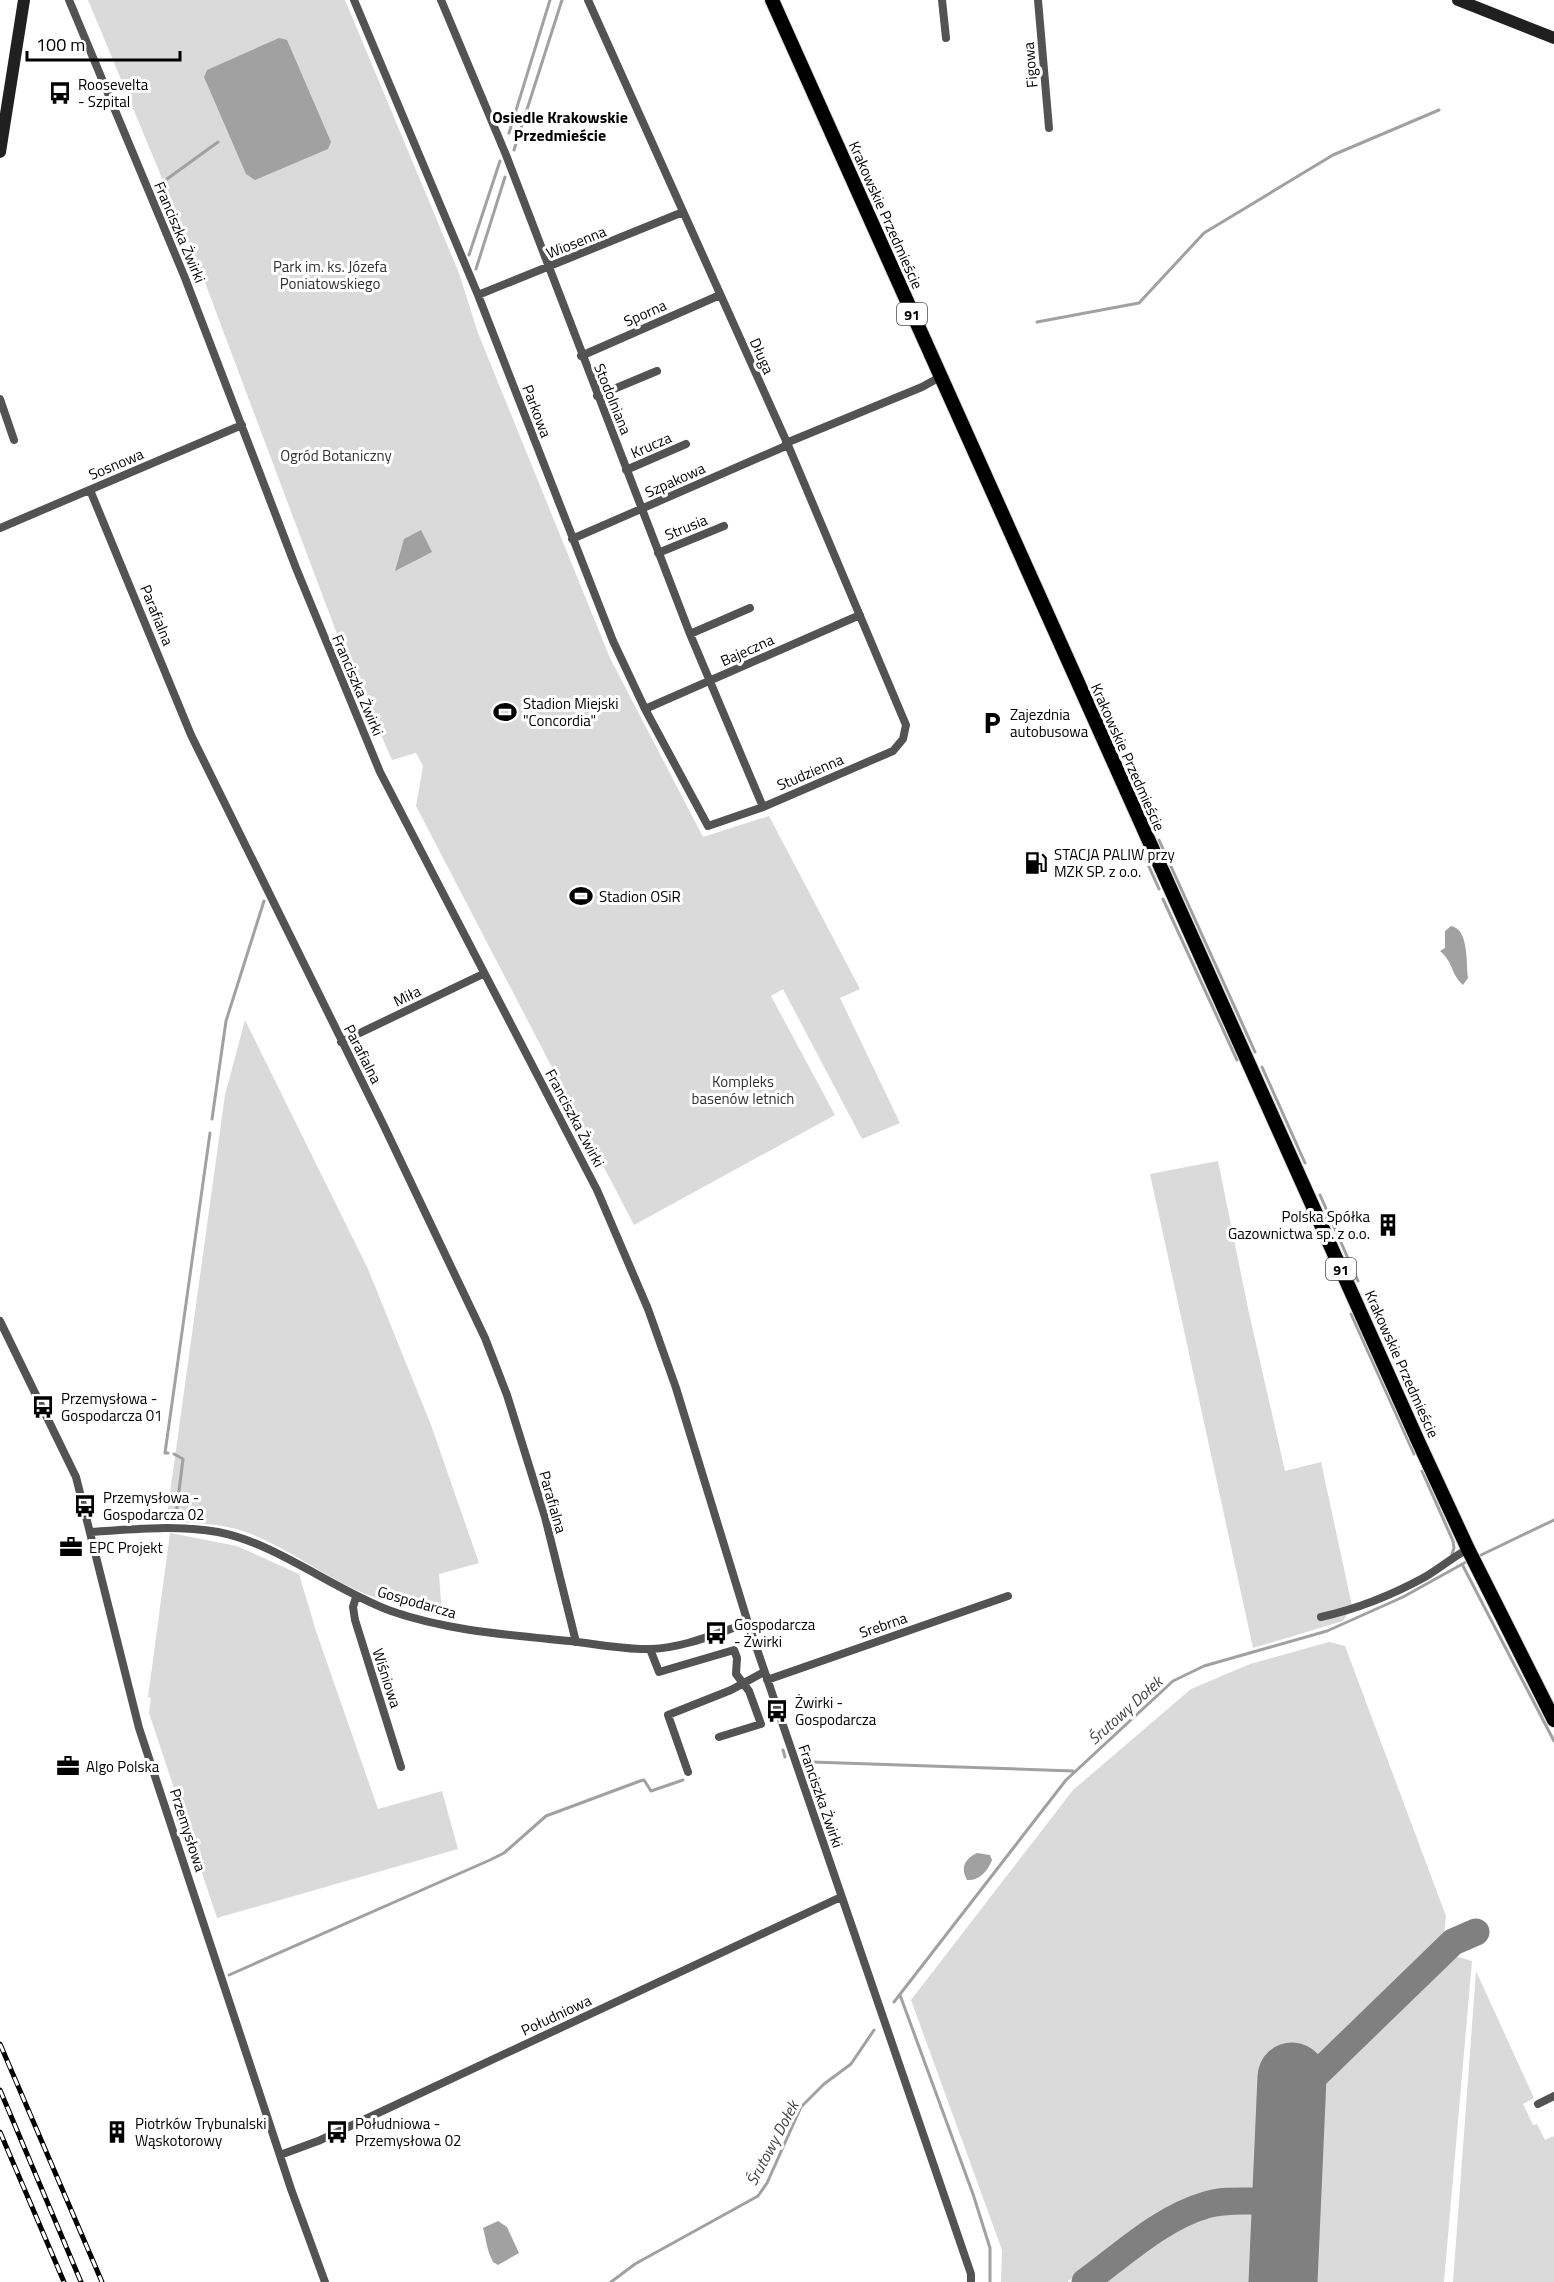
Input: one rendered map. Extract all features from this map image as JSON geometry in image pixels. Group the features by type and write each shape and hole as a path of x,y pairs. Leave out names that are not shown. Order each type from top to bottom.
{"main road":[{"name":"Krakowskie Przedmieście","path":"772,0 1468,1549 1554,1720"}],"street":[{"path":"0,152 24,0"},
{"name":"Franciszka Żwirki","path":"69,0 185,278 296,568 372,752 483,974 597,1190 648,1309 676,1388 748,1623 971,2274 971,2282"},
{"name":"Parkowa","path":"354,0 478,295 613,641 645,709 708,826"},
{"name":"Stodolniana","path":"441,0 502,146 581,356 709,682 763,807"},
{"name":"Długa","path":"588,0 787,444 906,725"},
{"path":"942,0 946,38"},
{"name":"Figowa","path":"1038,0 1049,128"},
{"path":"1458,0 1554,38"},
{"name":"Wiosenna","path":"478,295 683,212"},
{"name":"Sporna","path":"581,356 720,295"},
{"path":"597,396 657,371"},
{"name":"Szpakowa","path":"572,539 922,387 940,377"},
{"path":"0,399 3,419 14,440"},
{"name":"Sosnowa","path":"0,528 242,424"},
{"name":"Krucza","path":"626,470 686,444"},
{"name":"Parafialna","path":"90,490 190,732 485,1338 507,1395 545,1517 576,1642"},
{"name":"Strusia","path":"658,553 724,526"},
{"path":"690,634 750,608"},
{"name":"Bajeczna","path":"645,709 860,615"},
{"name":"Studzienna","path":"708,826 763,807 893,751 903,739 906,725"},
{"name":"Miła","path":"341,1042 483,974"},
{"name":"Przemysłowa","path":"0,1321 76,1477 139,1728 280,2155 325,2282"},
{"name":"Gospodarcza","path":"91,1532 160,1527 219,1533 258,1545 356,1597 393,1612 441,1624 576,1642 650,1649 679,1644 748,1623"},
{"path":"1321,1617 1354,1609 1385,1596 1426,1576 1468,1549"},
{"name":"Srebrna","path":"688,1772 668,1715 742,1683 1008,1596"},
{"name":"Wiśniowa","path":"356,1597 353,1607 355,1620 401,1767"},
{"path":"650,1649 659,1672 733,1649 737,1655 736,1674 749,1691 761,1724 719,1737"},
{"name":"Południowa","path":"280,2155 318,2141 841,1897"},
{"path":"1538,2104 1554,2097"}],"green space":[{"path":"88,0 345,0 459,273 478,333 610,658 703,837 769,816 860,989 840,998 900,1123 862,1139 783,989 771,996 835,1115 634,1225 416,806 423,766 416,753 392,760 340,642 201,272"},
{"path":"245,1020 368,1269 431,1425 479,1563 439,1574 442,1616 364,1594 272,1543 243,1531 215,1525 166,1522 225,1095"},
{"path":"1218,1161 1249,1313 1285,1471 1321,1462 1352,1606 1343,1621 1253,1648 1150,1174"},
{"path":"170,1533 237,1546 299,1574 316,1631 378,1809 442,1791 458,1849 217,1918 149,1713 151,1698 148,1697"},
{"path":"1329,1642 1345,1646 1446,1916 1444,1936 1312,2064 1271,2064 1276,2192 1219,2194 1179,2204 1067,2282 1001,2282 1002,2250 911,2000 1073,1790 1191,1689 1250,1664"},
{"path":"1452,1955 1472,1961 1444,2282 1304,2282 1314,2088"},
{"path":"1476,1971 1534,2098 1523,2104 1533,2125 1537,2124 1545,2140 1553,2136 1554,2138 1554,2282 1453,2282"},
{"path":"1225,2207 1256,2207 1271,2213 1275,2222 1272,2282 1094,2282 1172,2227 1206,2212"}],"shaded area":[{"path":"279,38 287,40 331,142 328,149 255,180 246,174 204,77 207,70"},
{"path":"421,530 432,552 395,571 404,539"},
{"path":"1451,926 1457,928 1461,933 1466,947 1468,978 1463,985 1440,951 1445,948 1445,931"},
{"path":"977,1853 990,1855 992,1860 983,1874 975,1879 967,1880 964,1871 965,1864"},
{"path":"498,2221 507,2227 519,2253 498,2265 493,2262 483,2228"}],"waterway":[{"path":"509,133 550,0"},
{"path":"514,150 562,0"},
{"path":"1037,322 1139,303 1204,233 1333,155 1439,110"},
{"path":"167,179 218,142"},
{"path":"469,255 500,161"},
{"path":"476,269 505,177"},
{"path":"1159,840 1255,1052"},
{"path":"1146,860 1159,889"},
{"path":"1163,899 1237,1060"},
{"path":"212,1119 226,1021 264,901"},
{"path":"1262,1067 1305,1163"},
{"path":"168,1453 165,1453 210,1133"},
{"path":"1320,1195 1358,1281"},
{"path":"1351,1314 1414,1454"},
{"path":"174,1454 183,1459 176,1515"},
{"path":"1422,1471 1453,1541 1452,1554"},
{"name":"Śrutowy Dołek","path":"1479,1556 1554,1520"},
{"name":"Śrutowy Dołek","path":"894,2002 1066,1780 1173,1681 1204,1666 1327,1631 1403,1597 1466,1562"},
{"path":"1462,1564 1554,1741"},
{"path":"783,1750 785,1757"},
{"path":"812,1762 1073,1771"},
{"path":"229,1975 504,1853 546,1816 640,1781 644,1780 651,1791 683,1780"},
{"path":"900,1995 973,2194 990,2248 990,2282"},
{"name":"Śrutowy Dołek","path":"611,2282 635,2264 758,2196 767,2183 801,2107 824,2084 851,2064 874,2030"}],"taxiway":[{"path":"1291,2099 1453,1942 1476,1932"},
{"path":"1085,2282 1142,2238 1189,2211 1212,2203 1231,2201 1273,2201 1286,2208"}],"runway":[{"path":"1283,2282 1292,2077"}],"railway":[{"path":"0,2044 102,2282"},
{"path":"0,2090 81,2282"},
{"path":"0,2132 64,2282"}],"place":[{"name":"Roosevelta - Szpital","path":"60,93"},
{"name":"Stadion Miejski \"Concordia\"","path":"505,712"},
{"name":"Zajezdnia autobusowa","path":"992,723"},
{"name":"STACJA PALIW przy MZK SP. z o.o.","path":"1036,863"},
{"name":"Stadion OSiR","path":"581,896"},
{"name":"Polska Spółka Gazownictwa sp. z o.o.","path":"1388,1225"},
{"name":"Przemysłowa - Gospodarcza 01","path":"43,1407"},
{"name":"Przemysłowa - Gospodarcza 02","path":"85,1506"},
{"name":"EPC Projekt","path":"71,1547"},
{"name":"Gospodarcza - Żwirki","path":"716,1633"},
{"name":"Żwirki - Gospodarcza","path":"777,1711"},
{"name":"Algo Polska","path":"68,1766"},
{"name":"Piotrków Trybunalski Wąskotorowy","path":"117,2132"},
{"name":"Południowa - Przemysłowa 02","path":"337,2132"}],"district":[{"name":"Osiedle Krakowskie Przedmieście","path":"560,126"}],"park label":[{"name":"Park im. ks. Józefa Poniatowskiego","path":"330,274"},
{"name":"Ogród Botaniczny","path":"336,455"},
{"name":"Kompleks basenów letnich","path":"743,1090"}]}
